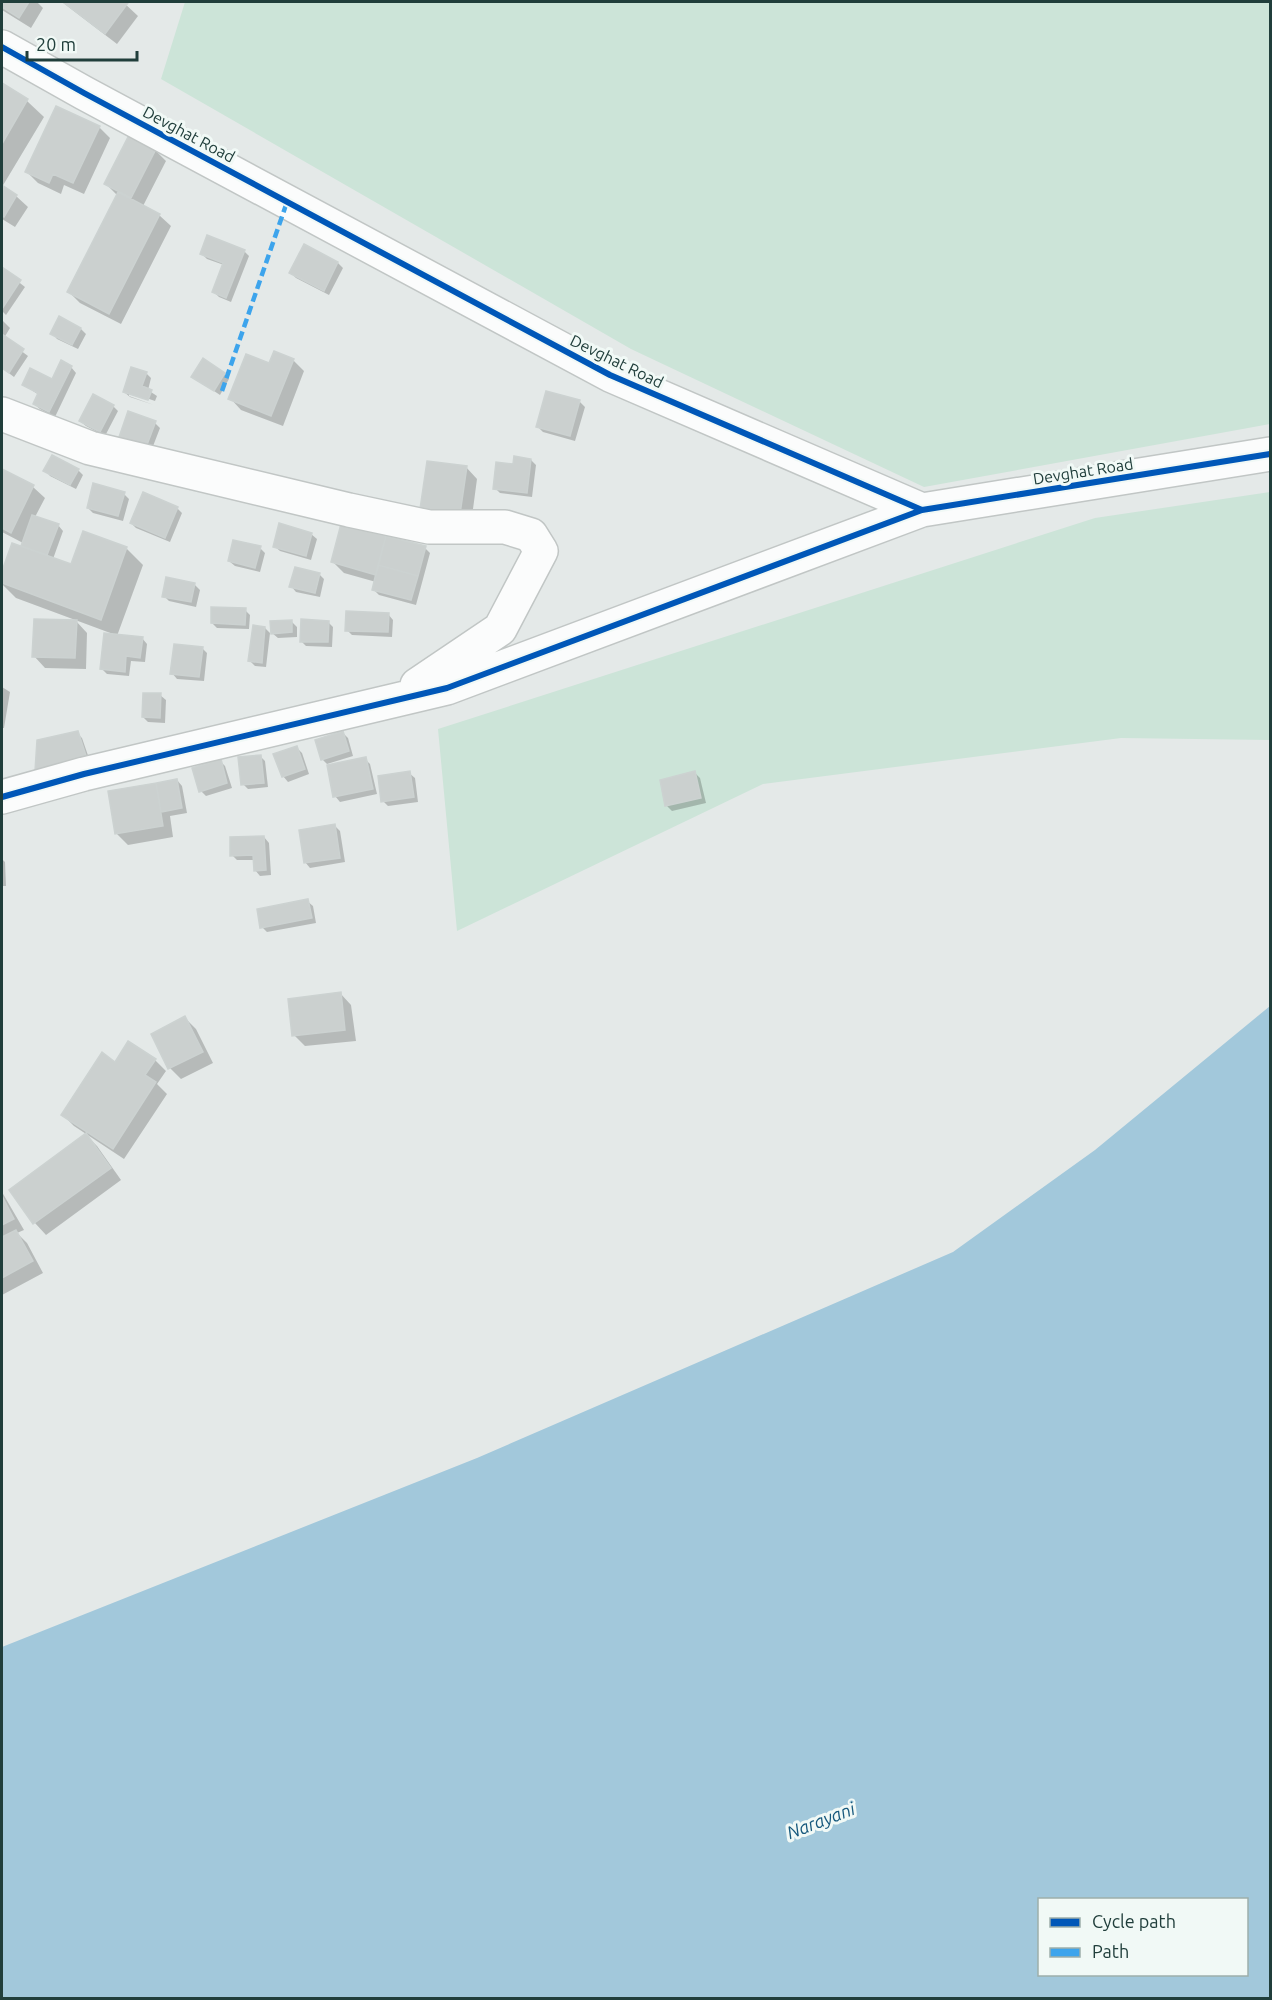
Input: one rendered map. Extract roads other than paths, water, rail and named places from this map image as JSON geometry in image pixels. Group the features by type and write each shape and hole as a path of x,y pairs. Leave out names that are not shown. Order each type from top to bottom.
{"street":[{"name":"Devghat Road","path":"2,47 610,375 922,510 1270,454"},
{"path":"2,414 90,448 349,510 429,527 505,527 531,535 541,551 500,629 395,700"},
{"path":"2,797 84,774 447,688 922,510"}],"water":[{"name":"Narayani","path":"1270,1006 1270,1998 2,1998 2,1647 477,1458 953,1252 1095,1150"}]}
